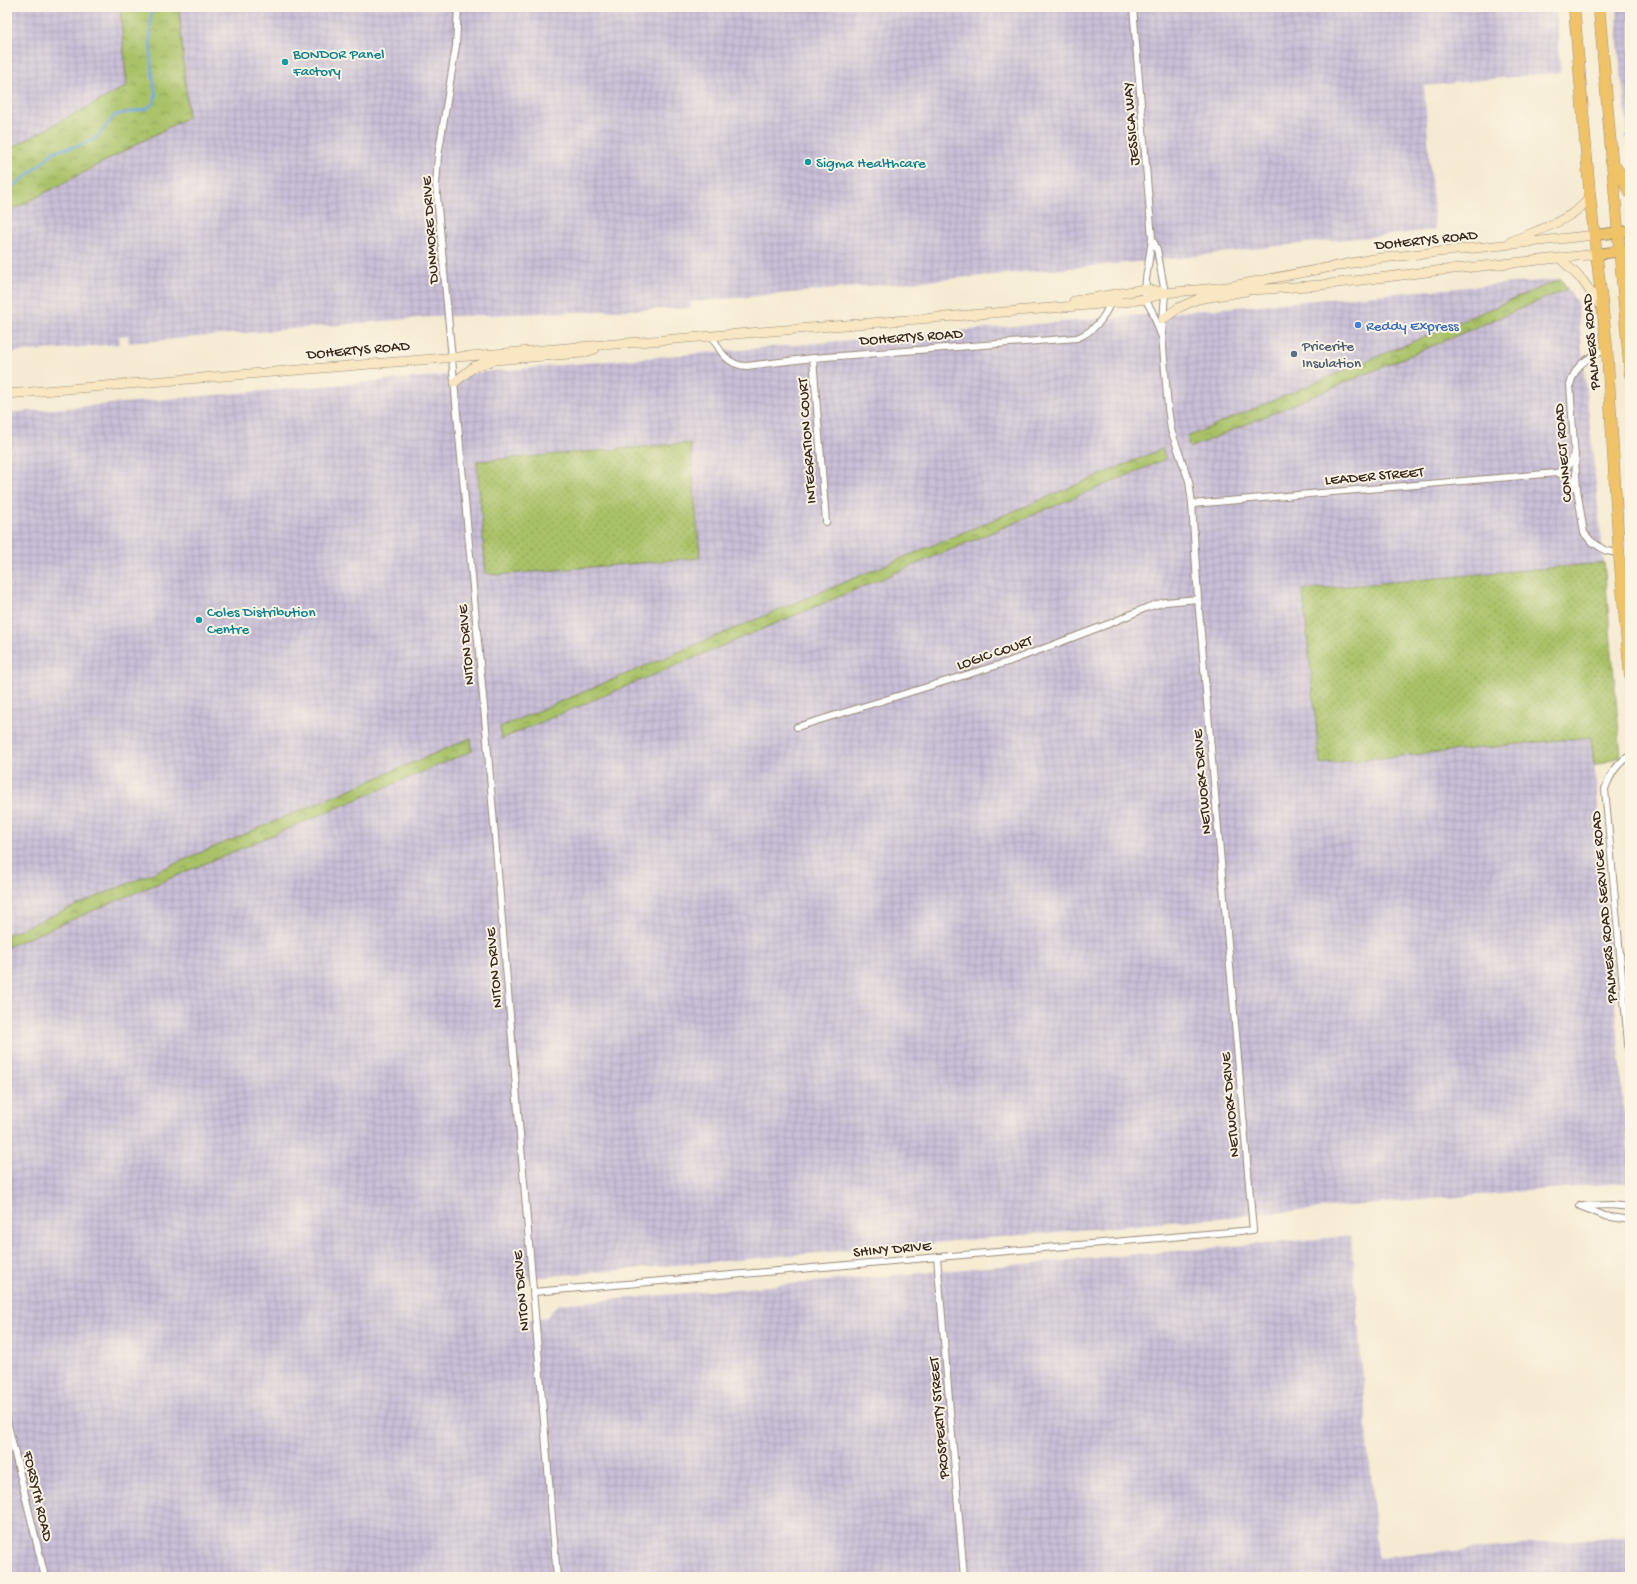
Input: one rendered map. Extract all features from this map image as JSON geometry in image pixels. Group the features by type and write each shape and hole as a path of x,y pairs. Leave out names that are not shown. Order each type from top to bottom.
{"highway":[{"name":"PALMERS ROAD","path":"1574,7 1590,197 1608,348 1619,552 1630,675"},
{"path":"1599,7 1617,233 1626,294 1630,374"},
{"path":"1611,160 1622,176 1630,193"}],"main road":[{"path":"1501,246 1572,214 1585,204 1590,197"},
{"name":"DOHERTYS ROAD","path":"7,394 1110,303 1145,299 1165,293 1227,288 1373,259 1630,231"},
{"name":"DOHERTYS ROAD","path":"1227,288 1253,290 1321,285 1630,250"},
{"path":"1560,258 1583,281 1603,309"},
{"name":"DOHERTYS ROAD","path":"1050,307 1090,298 1145,289 1165,293"},
{"path":"1163,319 1178,308 1198,299 1253,290"},
{"path":"455,382 475,366 495,360 582,353 612,344"}],"street":[{"name":"DUNMORE DRIVE","path":"453,356 436,185 438,156 456,46 458,7"},
{"name":"JESSICA WAY","path":"1133,7 1152,238 1145,299"},
{"name":"JESSICA WAY","path":"1152,238 1157,249 1165,293"},
{"name":"NETWORK DRIVE","path":"1165,293 1162,336 1168,408 1172,430 1188,481 1192,504 1198,599 1253,1230"},
{"name":"NETWORK DRIVE","path":"1145,299 1152,311 1162,336"},
{"name":"DOHERTYS ROAD","path":"712,335 718,350 738,366 813,358 1077,338 1084,336 1099,325 1106,314 1110,303"},
{"name":"CONNECT ROAD","path":"1608,348 1578,365 1573,373 1570,385 1577,489 1584,534 1591,541 1605,550 1619,552"},
{"name":"NITON DRIVE","path":"453,356 486,729 557,1577"},
{"name":"INTEGRATION COURT","path":"813,358 826,522"},
{"path":"1557,473 1568,466 1575,454"},
{"name":"LEADER STREET","path":"1192,504 1557,473"},
{"path":"1557,473 1566,475 1574,482 1577,489"},
{"name":"LOGIC COURT","path":"797,727 1008,662 1111,623 1148,606 1165,602 1198,599"},
{"name":"PALMERS ROAD SERVICE ROAD","path":"1630,756 1623,759 1618,765 1609,778 1605,789 1630,1065"},
{"path":"1630,1207 1611,1205 1580,1206 1606,1216 1630,1220"},
{"name":"SHINY DRIVE","path":"533,1292 1253,1230"},
{"name":"PROSPERITY STREET","path":"937,1257 964,1577"},
{"name":"FORSYTH ROAD","path":"7,1421 44,1577"}],"shaded area":[{"path":"7,7 1556,7 1561,72 1424,86 1435,230 1269,247 1182,258 691,302 691,308 430,317 129,343 128,335 119,336 120,344 7,353"},
{"path":"1617,7 1630,7 1630,152 1618,45"},
{"path":"1561,279 1577,302 1604,563 1303,590 1320,764 1592,737 1628,1151 1630,1152 1630,1182 518,1279 522,1320 547,1317 558,1304 1351,1236 1378,1558 1630,1535 1630,1577 7,1577 7,413"}],"green space":[{"path":"120,7 179,7 188,117 7,213 7,150 127,86"},
{"path":"1561,279 1567,289 1190,448 1187,437"},
{"path":"690,443 700,558 496,575 486,573 477,461"},
{"path":"1162,449 1166,459 501,739 500,727"},
{"path":"1604,563 1621,756 1594,766 1591,737 1320,764 1303,590"},
{"path":"471,738 472,751 7,947 7,935"}],"waterway":[{"path":"7,187 13,186 27,176 55,151 78,146 96,138 115,115 146,109 153,104 156,96 151,63 150,31 152,7"},
{"path":"1626,136 1630,135"}],"place":[{"name":"BONDOR Panel Factory","path":"285,62"},
{"name":"Sigma Healthcare","path":"808,162"},
{"name":"Reddy Express","path":"1358,325"},
{"name":"Pricerite Insulation","path":"1294,354"},
{"name":"Coles Distribution Centre","path":"199,620"}]}
